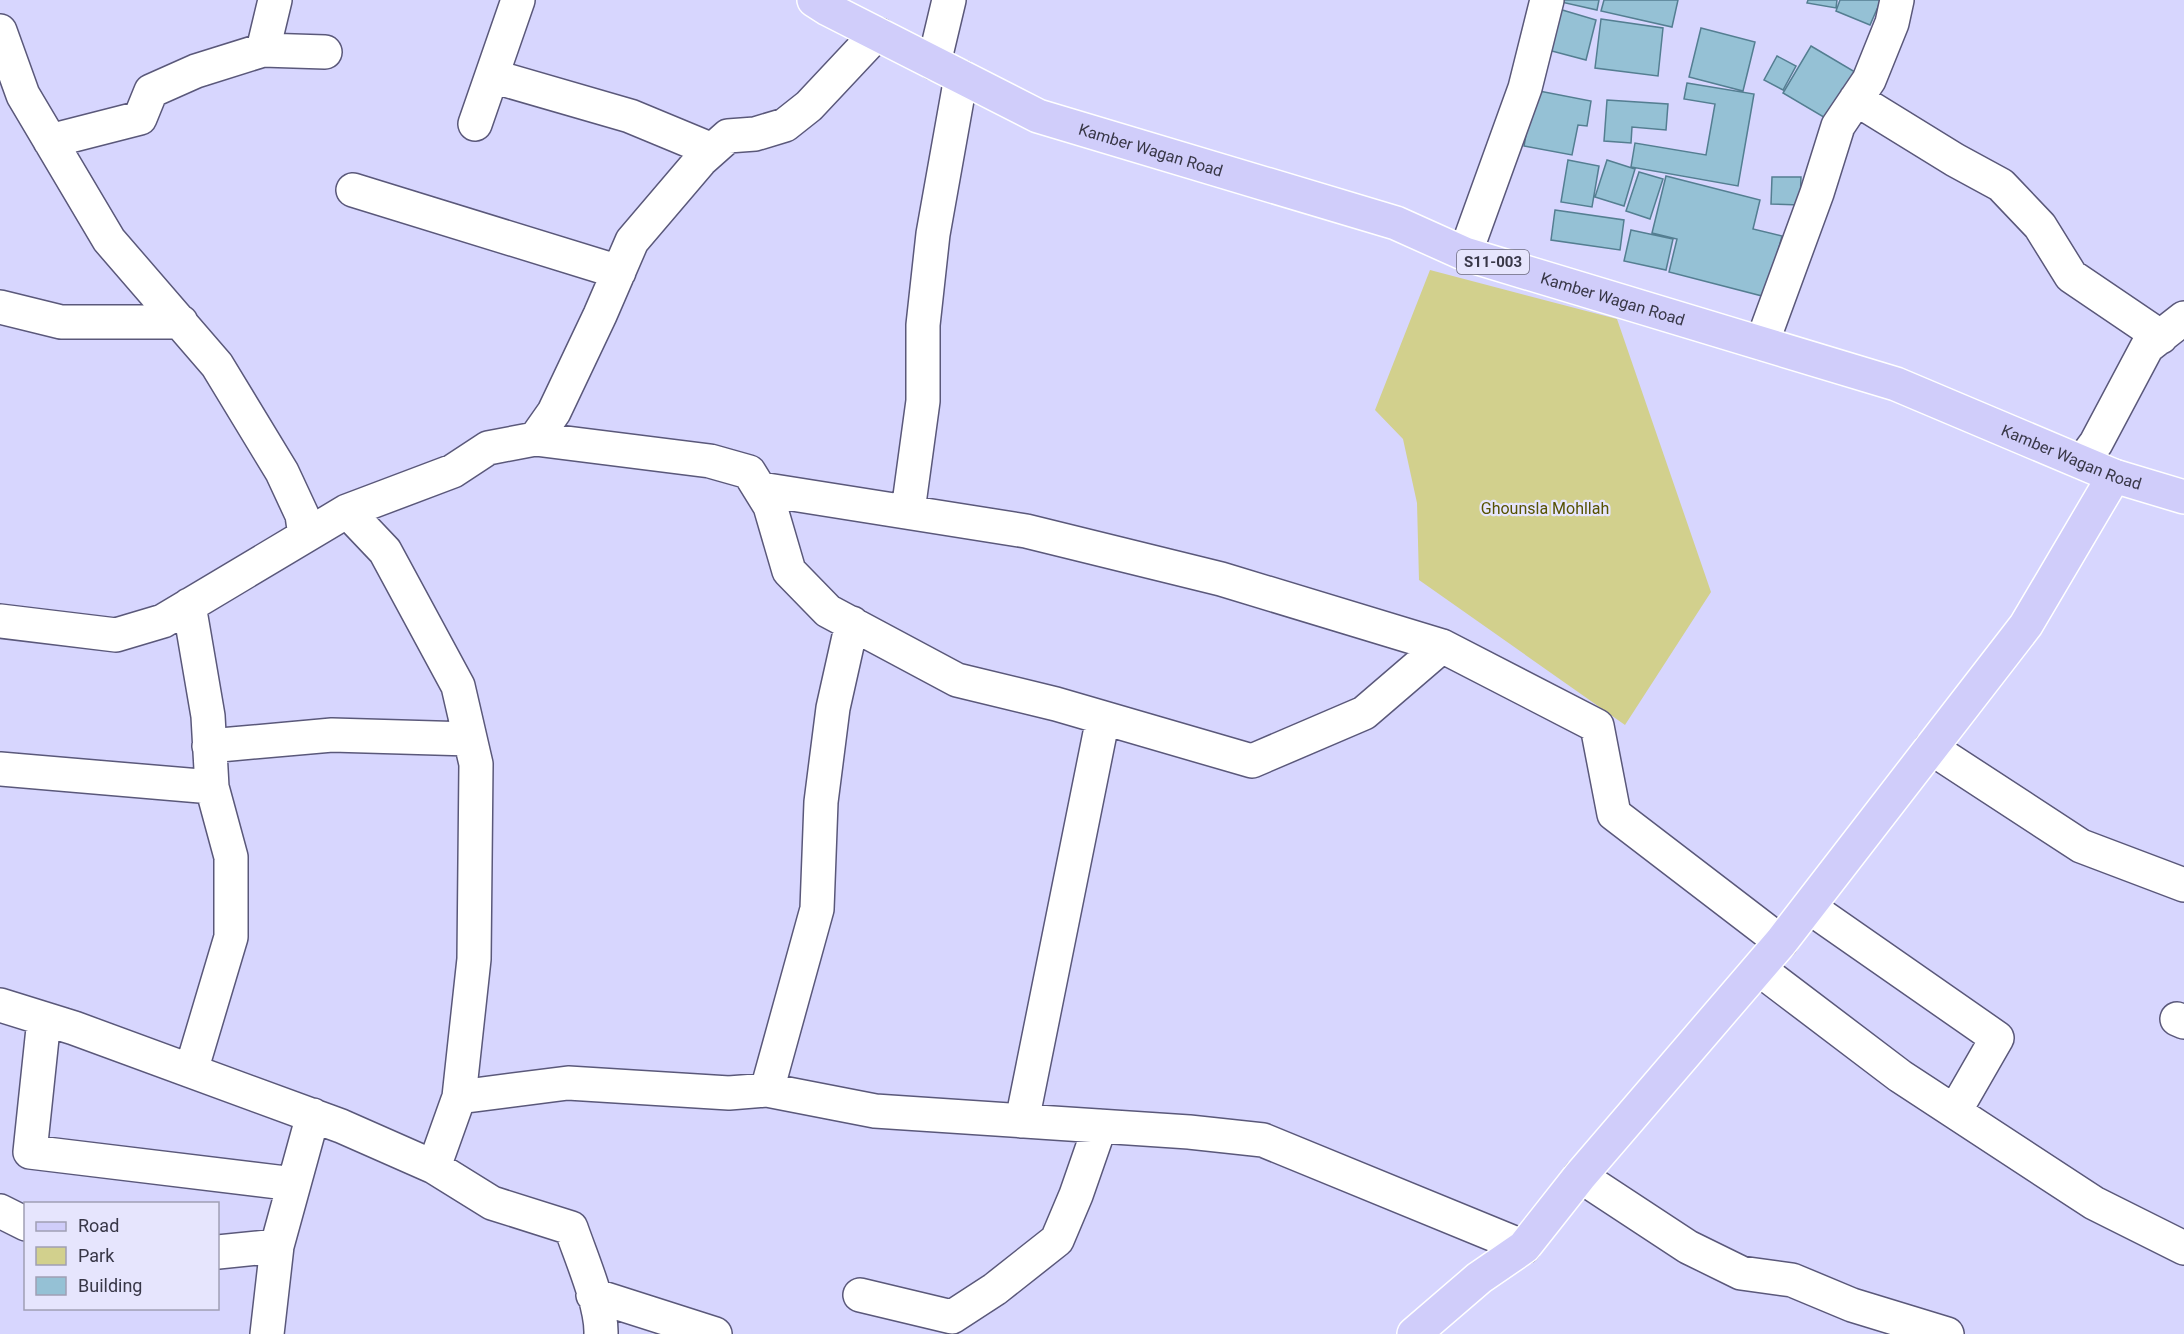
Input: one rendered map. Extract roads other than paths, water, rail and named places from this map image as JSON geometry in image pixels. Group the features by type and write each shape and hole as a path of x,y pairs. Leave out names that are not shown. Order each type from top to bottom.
{"main road":[{"name":"Kamber Wagan Road","path":"814,0 1038,116 1396,223 1465,254 1896,384 2114,476 2184,497"},
{"path":"1414,1334 1479,1278 1524,1247 1580,1176 1759,969 2026,625 2114,476"}],"street":[{"path":"263,50 275,0"},
{"path":"475,124 518,0"},
{"path":"908,511 923,401 923,325 947,70 949,0"},
{"path":"1465,254 1526,88 1547,0"},
{"path":"1762,343 1817,193 1838,126 1869,80 1892,23 1897,0"},
{"path":"0,31 7,72 109,240 218,364 282,472 302,515 305,536"},
{"path":"535,440 554,412 632,241 712,150 728,136 754,134 785,125 809,106 870,41 879,35"},
{"path":"50,141 140,118 151,91 196,71 263,50 325,52"},
{"path":"492,76 630,116 712,150"},
{"path":"1856,99 1955,160 2001,185 2040,226 2070,276 2172,327 2147,347 2096,443 2082,462"},
{"path":"353,190 619,272"},
{"path":"0,307 61,322 180,322"},
{"path":"0,621 116,635 163,621 347,511 453,471 488,448 535,440 710,460 749,472 770,506 789,571 828,610 957,680 1056,704 1252,761 1364,713 1442,646"},
{"path":"761,489 1026,531 1221,579 1442,646 1597,726 1614,814 1781,942"},
{"path":"347,511 385,551 458,686 476,764 474,960 459,1097 434,1167"},
{"path":"189,604 208,716 212,787 231,857 231,937 191,1071"},
{"path":"767,1090 817,909 821,802 833,708 852,623"},
{"path":"1022,1121 1102,718"},
{"path":"209,746 332,735 470,739"},
{"path":"1931,748 2081,846 2184,885"},
{"path":"0,769 212,787"},
{"path":"1809,907 1997,1038 1955,1112"},
{"path":"1759,969 1900,1076 2094,1203 2184,1248"},
{"path":"0,1005 313,1115 434,1167 492,1203 571,1228 593,1294 601,1334"},
{"path":"44,1019 30,1152 294,1184"},
{"path":"459,1097 568,1083 729,1093 767,1090 875,1111 1100,1126 1263,1140 1524,1247"},
{"path":"267,1334 277,1246 313,1115"},
{"path":"861,1295 952,1317 995,1289 1057,1240 1076,1196 1100,1126"},
{"path":"1580,1176 1688,1247 1741,1273 1792,1280 1852,1305 1947,1334"},
{"path":"0,1211 24,1223"},
{"path":"219,1252 277,1246"},
{"path":"593,1294 715,1334"}],"park label":[{"name":"Ghounsla Mohllah","path":"1545,508"}]}
